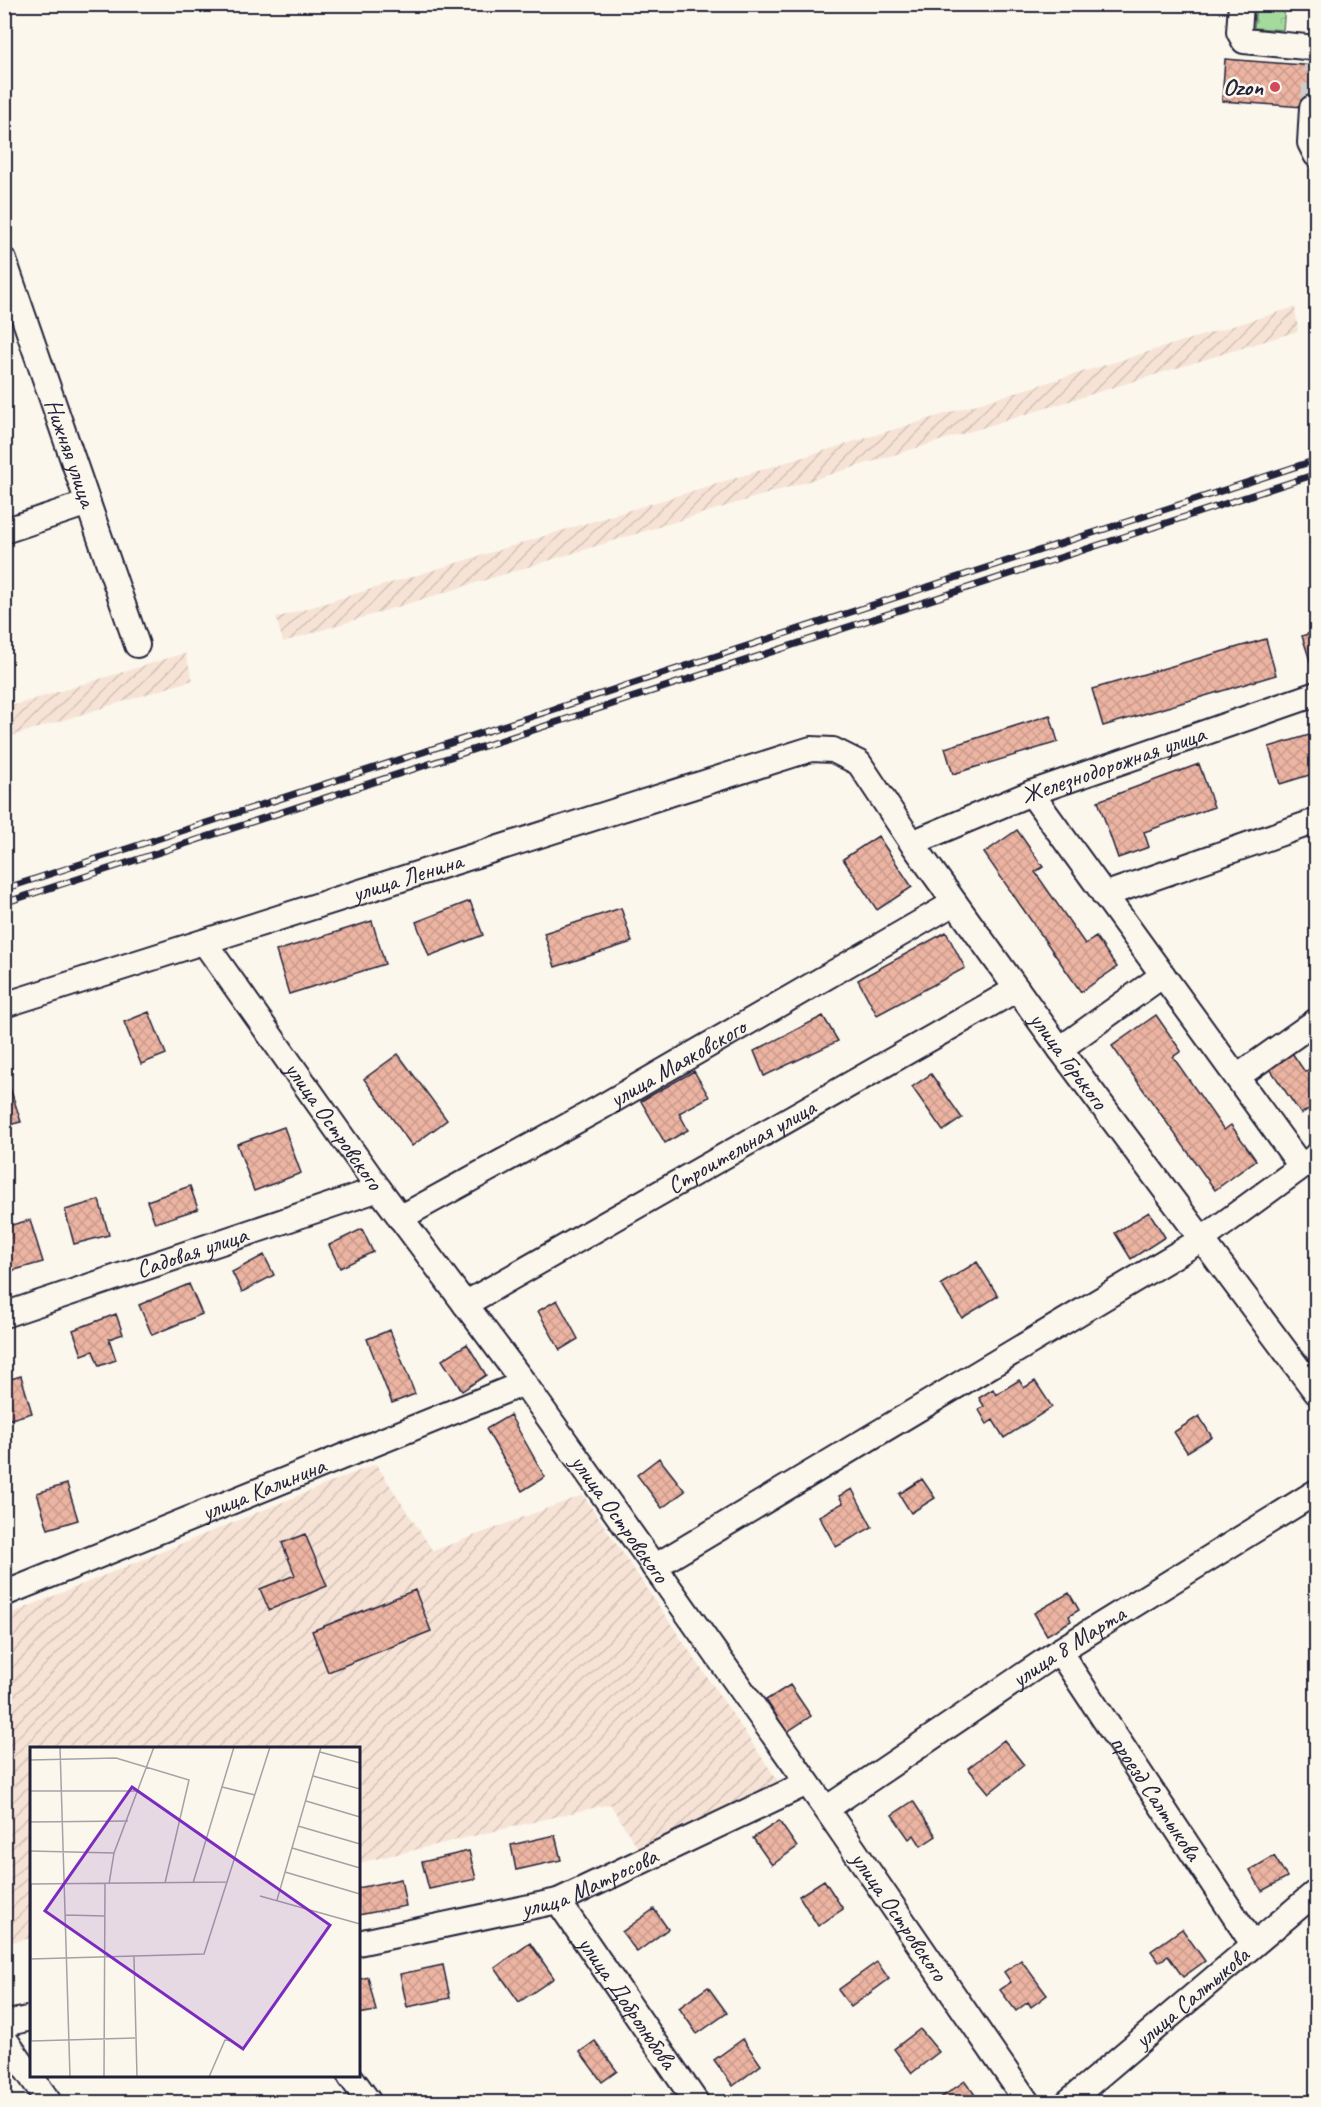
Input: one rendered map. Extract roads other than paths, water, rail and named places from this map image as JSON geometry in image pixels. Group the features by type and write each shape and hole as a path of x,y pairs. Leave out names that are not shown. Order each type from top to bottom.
{"street":[{"path":"1241,4 1239,32 1244,41 1316,55"},
{"path":"1312,108 1310,143 1317,155"},
{"name":"Нижняя улица","path":"4,260 137,645"},
{"path":"4,531 88,503"},
{"name":"Железнодорожная улица","path":"912,843 1031,793 1317,694"},
{"name":"улица Горького","path":"811,749 833,750 859,763 954,903 1060,1049 1204,1238 1317,1392"},
{"name":"улица Ленина","path":"4,1005 811,749"},
{"path":"654,1567 1204,1238 1309,1161 1237,1077 1031,793"},
{"path":"1104,895 1317,821"},
{"name":"улица Маяковского","path":"400,1218 598,1109 954,903"},
{"name":"улица Островского","path":"204,942 400,1218 524,1383 826,1809 1028,2103"},
{"path":"1060,1049 1163,975"},
{"name":"Строительная улица","path":"465,1304 1017,989"},
{"path":"1237,1077 1317,1021"},
{"name":"Садовая улица","path":"4,1315 379,1189"},
{"name":"улица Калинина","path":"4,1594 524,1383"},
{"name":"улица 8 Марта","path":"826,1809 1059,1652 1317,1492"},
{"name":"проезд Салтыкова","path":"1059,1652 1253,1944"},
{"name":"улица Матросова","path":"360,1942 558,1901 807,1783"},
{"name":"улица Салтыкова","path":"1068,2103 1317,1892"},
{"name":"улица Добролюбова","path":"558,1901 696,2103"},
{"path":"4,2024 30,2018"},
{"path":"4,2038 30,2076"},
{"path":"31,2077 49,2103"},
{"path":"351,2077 369,2103"}],"tunnel":[{"path":"1312,108 1316,66"}],"railway":[{"path":"4,889 1316,460"},
{"path":"4,903 1316,474"}],"place":[{"name":"Ozon","path":"1275,87"}]}
